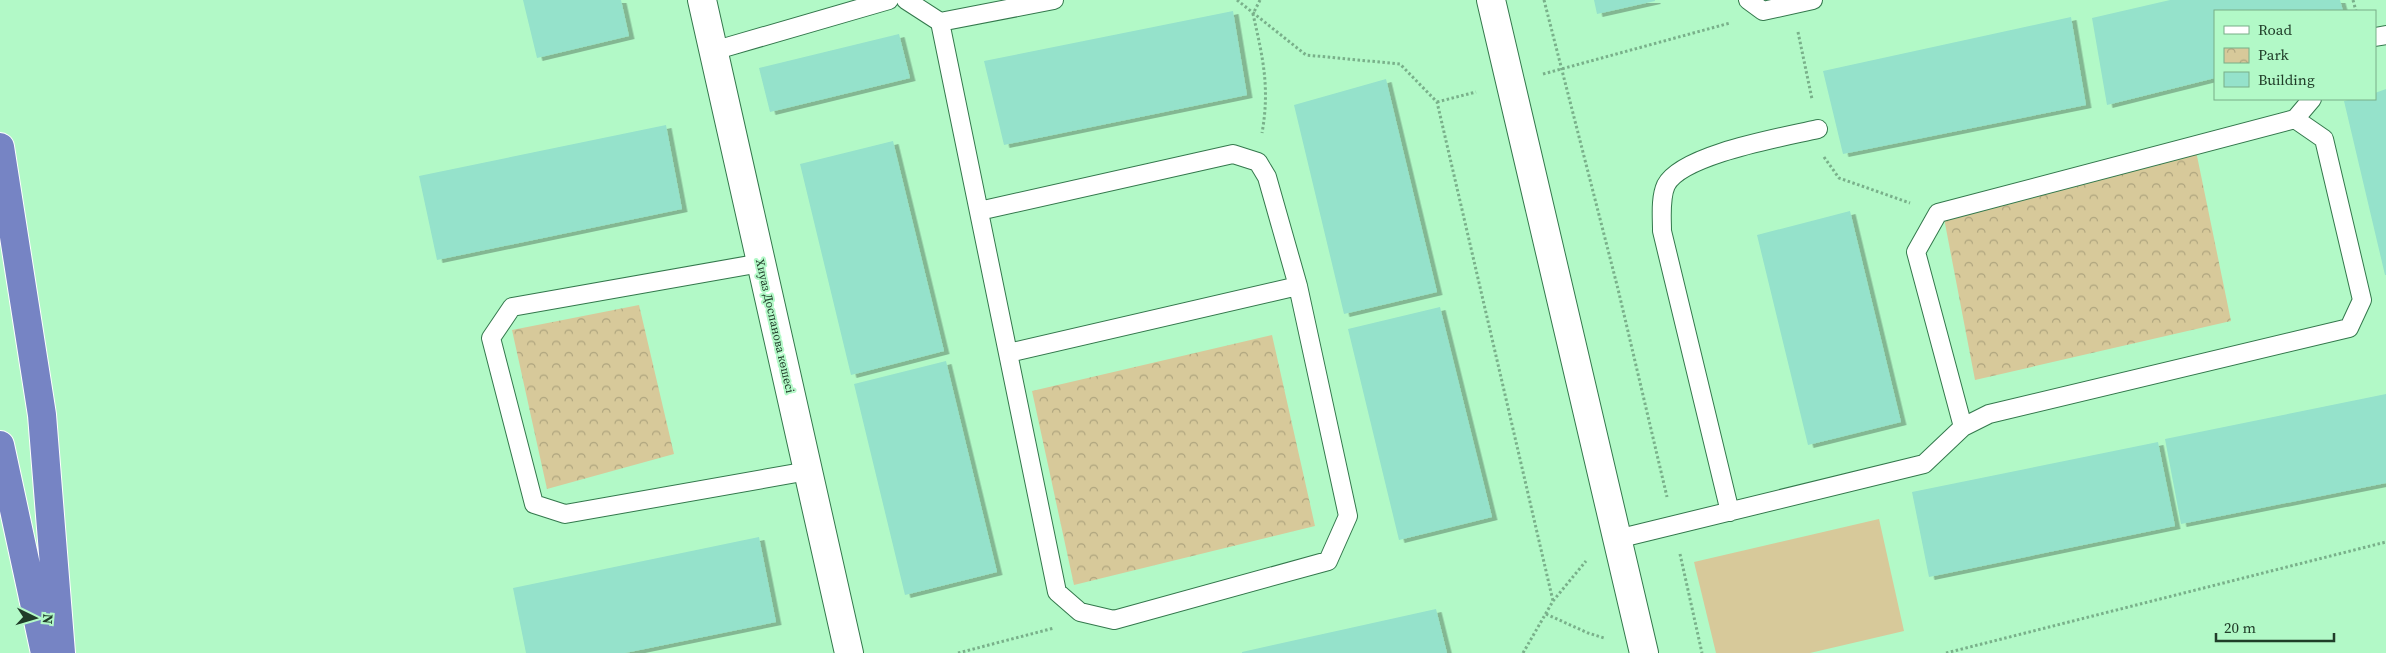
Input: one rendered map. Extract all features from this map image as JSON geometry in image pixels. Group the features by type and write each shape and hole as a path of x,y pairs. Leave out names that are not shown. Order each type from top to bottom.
{"highway":[{"path":"0,147 42,415 62,653"},
{"path":"0,445 45,653"}],"street":[{"name":"Хиуаз Доспанова көшесі","path":"702,0 849,653"},
{"path":"1491,0 1644,651"}],"lane":[{"path":"713,51 889,0"},
{"path":"906,0 940,22 1054,0"},
{"path":"1748,0 1763,11 1813,0"},
{"path":"940,22 1057,592 1080,612 1114,620 1328,561 1348,516 1298,286 1267,177 1258,162 1233,154 979,211"},
{"path":"1964,427 1916,252 1938,213 2295,119 2311,100"},
{"path":"1617,539 1924,464 1964,427 1989,414 2349,328 2362,300 2324,139 2295,119"},
{"path":"1730,512 1662,231 1662,205 1666,185 1682,168 1728,150 1818,129"},
{"path":"761,263 512,307 491,338 534,504 565,514 808,470"},
{"path":"1008,353 1298,286"}],"path":[{"path":"1237,0 1306,56 1400,64 1437,102 1553,600"},
{"path":"1258,162 1267,94 1266,70 1253,14 1260,0"},
{"path":"1544,0 1560,69 1618,289 1702,653"},
{"path":"1437,102 1753,16 1763,11"},
{"path":"1523,653 1553,600 1602,542 1617,539"},
{"path":"1946,653 2386,542"},
{"path":"958,653 1051,630 1080,612"},
{"path":"1546,614 1588,633 1644,651"}],"green space":[{"path":"2196,151 2231,321 1975,380 1943,213"},
{"path":"639,305 674,454 547,489 512,330"},
{"path":"1272,335 1315,526 1074,585 1032,391"},
{"path":"1879,519 1904,631 1810,653 1716,653 1694,562"}],"building":[{"path":"523,0 621,0 629,36 537,58"},
{"path":"1594,0 1655,0 1655,1 1597,14"},
{"path":"2170,0 2340,0 2343,10 2214,10 2214,78 2107,105 2092,18"},
{"path":"1233,11 1247,95 1004,145 984,61"},
{"path":"2071,17 2086,105 1843,154 1823,71"},
{"path":"899,34 910,78 770,112 759,68"},
{"path":"1386,79 1437,292 1344,314 1294,105"},
{"path":"2386,89 2386,275 2344,101 2376,100 2376,93"},
{"path":"666,125 682,209 437,260 419,176"},
{"path":"893,141 944,351 851,375 800,164"},
{"path":"1850,211 1901,422 1808,445 1757,235"},
{"path":"1440,307 1492,517 1399,540 1348,329"},
{"path":"946,361 997,572 905,595 854,384"},
{"path":"2386,394 2386,483 2181,524 2165,439"},
{"path":"2158,442 2175,526 1929,577 1912,492"},
{"path":"759,537 776,622 625,653 526,653 513,588"},
{"path":"1436,609 1447,653 1242,653 1242,652"}]}
